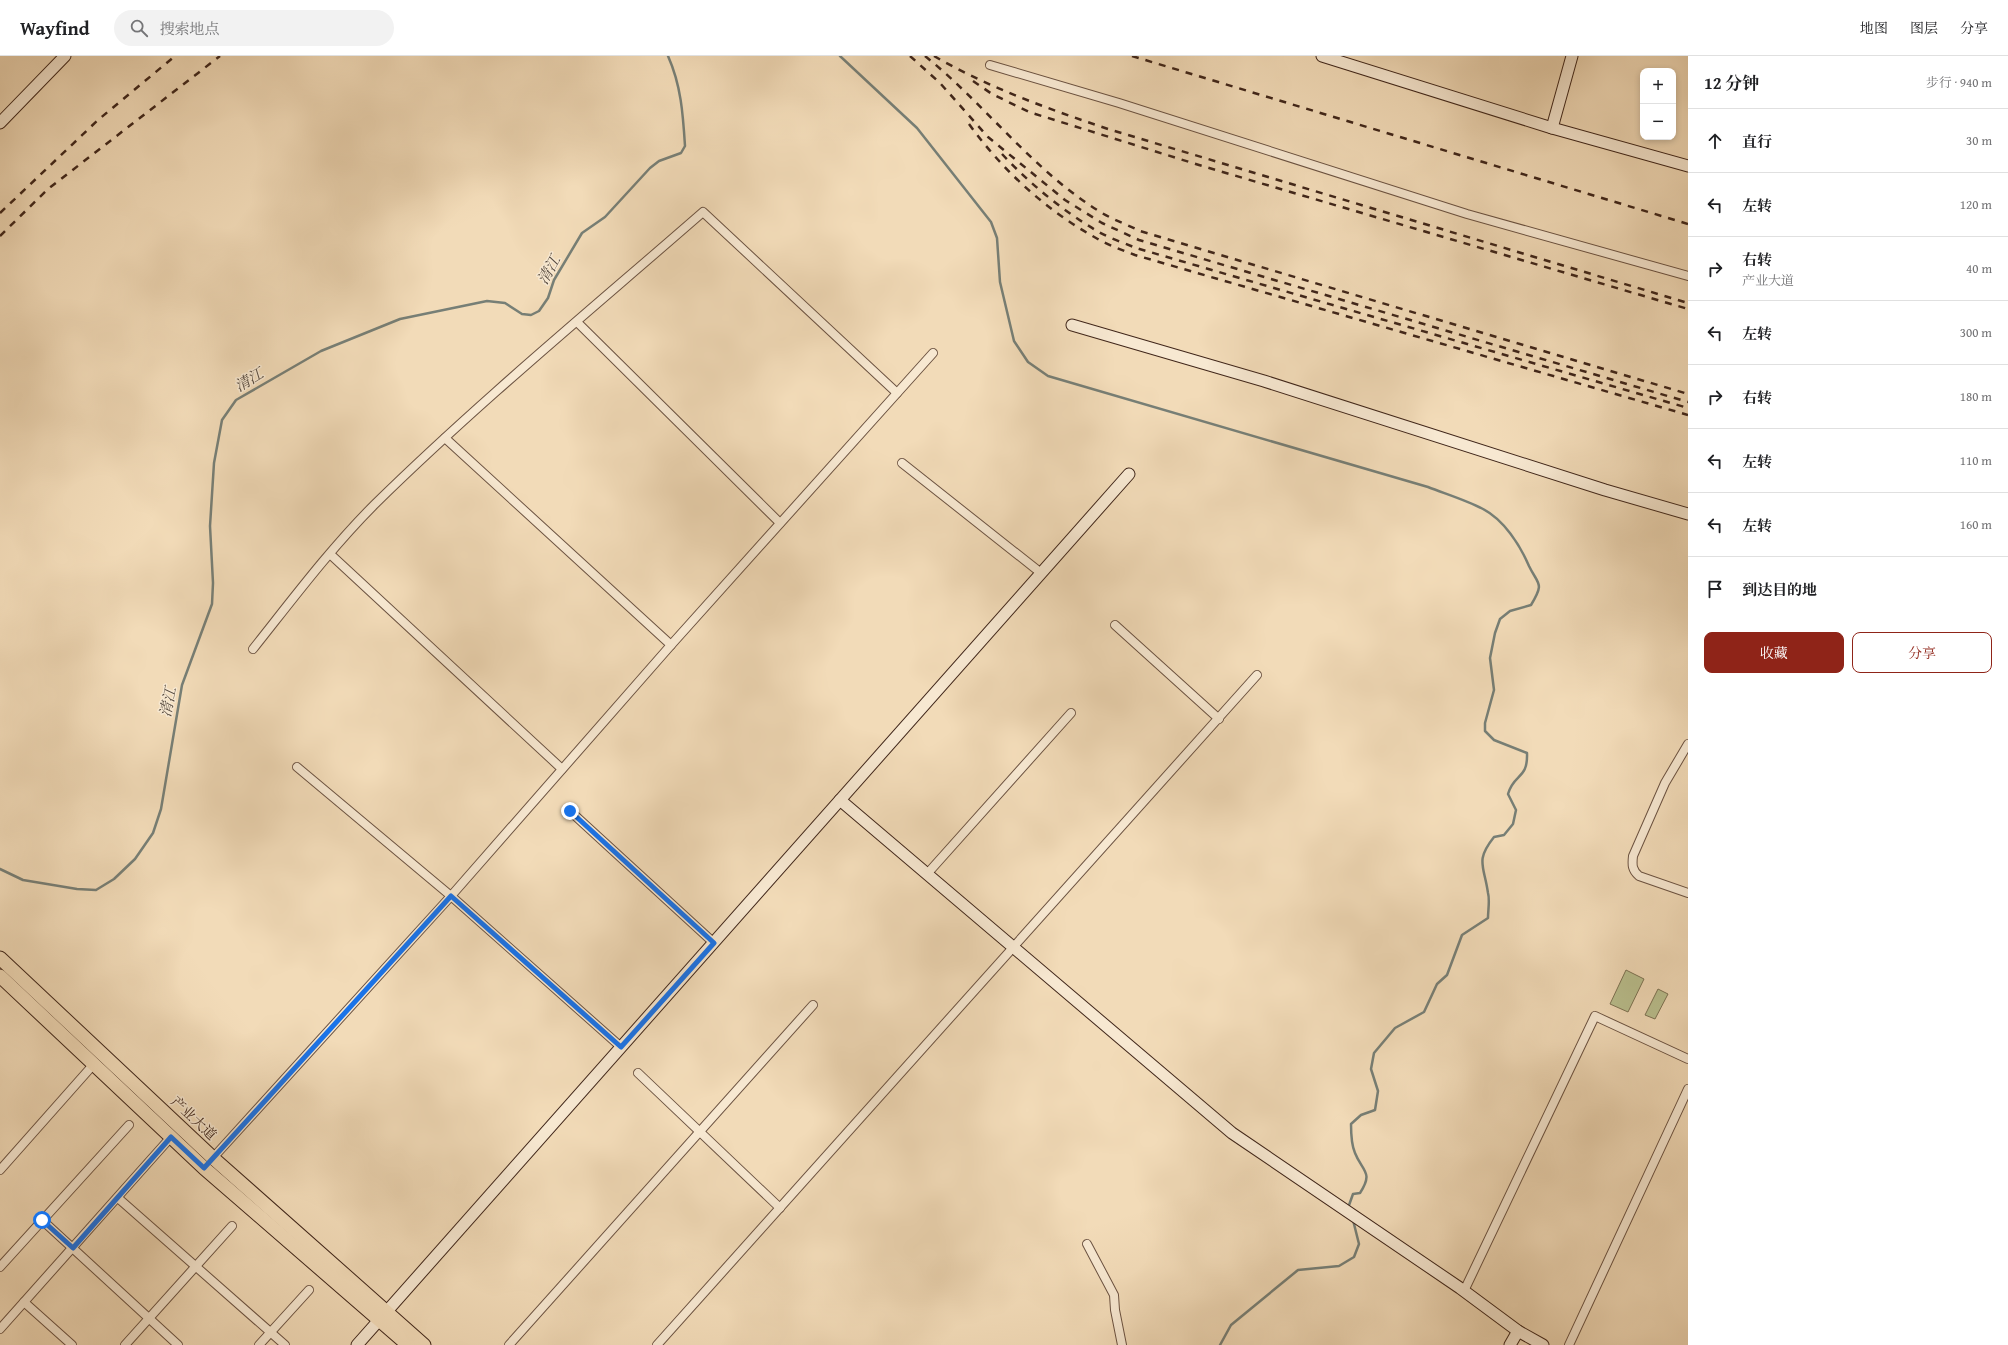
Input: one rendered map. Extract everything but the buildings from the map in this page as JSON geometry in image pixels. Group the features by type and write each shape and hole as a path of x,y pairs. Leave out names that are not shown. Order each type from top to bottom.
{"main road":[{"name":"产业大道","path":"0,958 384,1316 408,1345"},
{"name":"产业大道","path":"0,976 204,1168 384,1316 424,1345"}],"street":[{"path":"0,123 64,56"},
{"path":"1322,56 1552,128 1688,166"},
{"path":"1552,128 1572,56"},
{"path":"990,65 1119,103 1467,214 1688,276"},
{"path":"253,649 330,554 374,505 445,438 702,212 897,393"},
{"path":"577,322 780,523"},
{"path":"1072,325 1264,381 1605,490 1688,514"},
{"path":"204,1168 451,896 671,645 933,353"},
{"path":"445,438 671,645"},
{"path":"902,463 1041,573"},
{"path":"357,1345 1129,474"},
{"path":"330,554 562,769"},
{"path":"1115,624 1218,718"},
{"path":"657,1345 1257,675"},
{"path":"927,874 1071,713"},
{"path":"1688,744 1665,783 1633,856 1632,865 1634,872 1639,876 1688,893"},
{"path":"297,766 451,896 621,1047"},
{"path":"840,800 1232,1133 1350,1213 1518,1331 1543,1345"},
{"path":"570,811 714,943"},
{"path":"509,1345 813,1005"},
{"path":"1464,1292 1595,1016 1688,1059"},
{"path":"0,1170 93,1065"},
{"path":"638,1072 780,1208"},
{"path":"1570,1345 1688,1089"},
{"path":"0,1267 129,1125"},
{"path":"0,1329 171,1137"},
{"path":"118,1198 285,1345"},
{"path":"42,1220 178,1345"},
{"path":"124,1345 232,1226"},
{"path":"1087,1244 1114,1295 1115,1310 1122,1345"},
{"path":"259,1345 309,1290"},
{"path":"24,1302 72,1345"},
{"path":"1510,1345 1518,1331"}],"green space":[{"path":"1626,970 1644,979 1628,1012 1610,1004"},
{"path":"1658,989 1668,994 1655,1019 1645,1015"}],"waterway":[{"name":"清江","path":"0,869 23,880 77,889 96,890 114,879 135,859 153,833 161,809 182,685 212,604 213,583 210,526 214,463 222,420 236,400 321,351 400,319 487,301 505,303 522,314 531,315 539,311 548,298 554,280 582,233 605,217 650,168 659,161 681,153 685,146 679,89 668,56"},
{"path":"840,56 917,128 991,222 997,238 1000,282 1014,341 1028,362 1048,376 1428,487 1470,503 1491,514 1504,526 1521,550 1539,584 1538,592 1531,605 1510,611 1500,619 1495,633 1490,658 1494,690 1485,723 1485,731 1494,740 1527,753 1527,762 1523,772 1511,787 1508,794 1516,810 1513,824 1504,835 1494,837 1484,852 1482,864 1489,899 1488,918 1462,935 1447,975 1437,984 1424,1012 1395,1028 1374,1053 1371,1069 1378,1091 1375,1110 1361,1115 1351,1124 1353,1146 1365,1172 1366,1180 1360,1193 1353,1194 1348,1208"},
{"path":"1220,1345 1231,1325 1298,1270 1339,1266 1354,1257 1359,1244 1353,1220"}],"railway":[{"path":"0,213 98,120 175,56"},
{"path":"0,236 48,189 220,56"},
{"path":"910,56 940,83 988,137 1065,200 1102,223 1139,240 1688,402"},
{"path":"925,56 969,95 1054,178 1102,213 1140,231 1688,394"},
{"path":"934,56 955,68 998,88 1042,106 1108,129 1688,303"},
{"path":"1132,56 1688,224"},
{"path":"973,81 992,94 1029,112 1199,165 1688,309"},
{"path":"969,124 996,158 1026,188 1060,215 1078,227 1101,241 1120,249 1135,255 1688,415"},
{"path":"1002,154 1035,186 1071,214 1102,234 1136,248 1688,408"}],"route":[{"path":"42,1220 73,1248 171,1137 204,1168 451,896 621,1047 714,943 570,811"}]}
